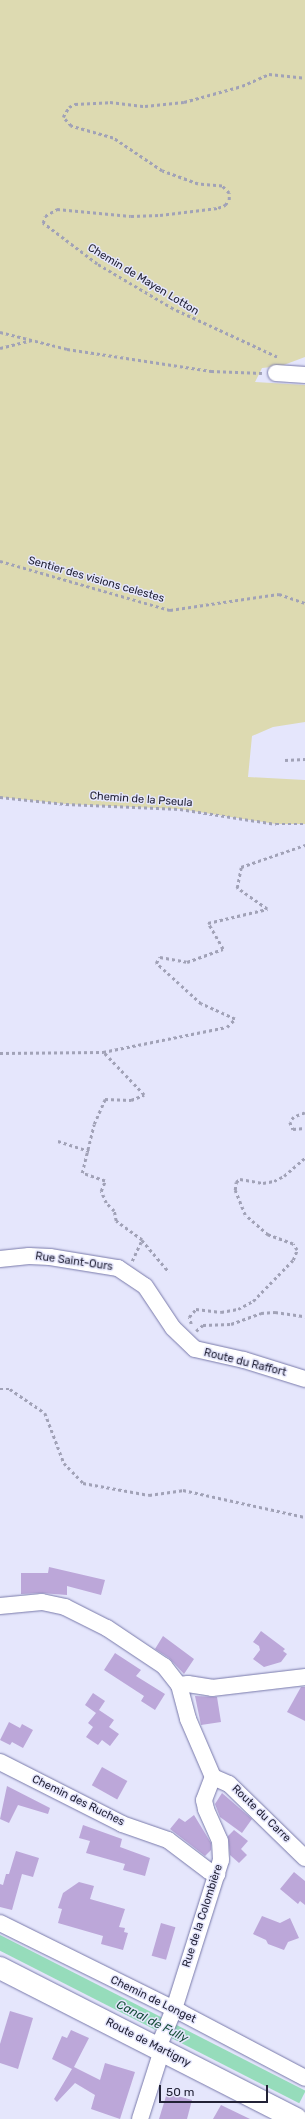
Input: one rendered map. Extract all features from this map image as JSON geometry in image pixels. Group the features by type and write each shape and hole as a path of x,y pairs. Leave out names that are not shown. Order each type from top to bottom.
{"main road":[{"name":"Route de Martigny","path":"0,1968 161,2045 296,2119"}],"street":[{"path":"276,373 305,375"},
{"name":"Rue Saint-Ours","path":"0,1259 29,1256 50,1257 106,1265 126,1271 145,1286 173,1328 191,1336"},
{"name":"Route du Raffort","path":"191,1336 203,1353 238,1359 305,1379"},
{"path":"0,1606 42,1602 65,1607 86,1616 148,1654 174,1675 179,1685 188,1719 213,1777"},
{"path":"179,1685 188,1684 212,1688 305,1677"},
{"name":"Chemin des Ruches","path":"0,1762 122,1824 168,1840 209,1871 218,1874"},
{"name":"Route du Carre","path":"213,1777 229,1784 305,1858"},
{"name":"Rue de la Colombière","path":"140,2119 161,2045 218,1874 221,1860 220,1841 206,1809 204,1800 213,1777"},
{"name":"Chemin de Longet","path":"0,1923 172,2013 305,2078"}],"path":[{"name":"Chemin de Mayen Lotton","path":"285,358 239,342 173,309 97,264 43,223 45,216 58,210 131,216 160,215 218,208 229,200 229,193 222,186 198,184 162,170 113,138 71,126 63,117 69,108 75,104 110,102 145,106 184,102 242,86 269,74 305,78"},
{"path":"0,332 67,349 211,371 276,373"},
{"path":"0,348 33,340"},
{"name":"Sentier des visions celestes","path":"0,561 170,610 279,594 305,603"},
{"path":"285,760 305,759"},
{"name":"Chemin de la Pseula","path":"0,797 66,804 180,809 276,824 305,824"},
{"path":"0,1053 103,1052 227,1027 235,1019 201,1004 156,963 160,957 187,962 223,949 208,922 267,909 237,888 241,867 305,845"},
{"path":"103,1052 144,1095 131,1100 105,1100 94,1124 89,1150 82,1173 105,1181 101,1191 106,1203 114,1211 116,1221 142,1240 169,1272"},
{"path":"305,1113 294,1117 290,1122 293,1129 305,1128"},
{"path":"58,1141 89,1150"},
{"path":"191,1336 190,1323 192,1311 196,1309 221,1312 238,1309 253,1301 296,1255 293,1244 268,1235 250,1222 239,1203 236,1182 240,1179 263,1183 274,1181 284,1176 305,1158"},
{"path":"126,1271 142,1240"},
{"path":"191,1336 203,1325 231,1324 261,1313 276,1312 305,1316"},
{"path":"0,1389 10,1388 45,1413 64,1463 83,1483 150,1495 183,1490 305,1517"}],"shaded area":[{"path":"0,0 305,0 305,357 281,366 262,368 255,382 305,385 305,722 273,727 252,736 248,777 305,780 305,824 276,824 180,809 66,804 0,797"}],"water":[{"name":"Canal de Fully","path":"0,1935 305,2090 299,2103 0,1951"}],"building":[{"path":"49,1567 105,1580 101,1595 67,1586 67,1595 41,1593 21,1594 21,1573 48,1573"},
{"path":"261,1631 285,1649 283,1651 287,1654 281,1662 264,1667 253,1659 260,1650 259,1646 253,1642"},
{"path":"163,1636 194,1659 184,1674 169,1658 155,1649"},
{"path":"115,1653 141,1670 136,1676 165,1694 155,1710 141,1701 144,1696 104,1670"},
{"path":"301,1687 305,1687 305,1721 287,1712"},
{"path":"93,1693 105,1701 99,1710 114,1720 109,1727 119,1734 110,1746 102,1740 98,1745 86,1737 93,1727 88,1723 96,1713 85,1705"},
{"path":"195,1696 217,1697 221,1722 201,1725"},
{"path":"9,1722 20,1728 22,1724 33,1730 23,1748 12,1742 10,1745 0,1740"},
{"path":"102,1767 127,1781 117,1799 92,1785"},
{"path":"7,1786 50,1808 48,1814 18,1805 9,1823 0,1819"},
{"path":"222,1793 252,1819 242,1833 220,1817 215,1804"},
{"path":"194,1815 211,1843 211,1850 205,1856 170,1829 179,1818 185,1822"},
{"path":"83,1825 122,1839 120,1847 150,1858 145,1876 123,1870 125,1864 86,1853 90,1841 79,1838"},
{"path":"234,1830 248,1841 241,1849 247,1855 239,1863 230,1855 228,1836"},
{"path":"16,1851 39,1858 33,1877 22,1874 12,1910 0,1907 0,1884 3,1885 6,1874 9,1874"},
{"path":"294,1872 305,1881 305,1905 300,1901 298,1904 280,1889"},
{"path":"79,1882 94,1886 90,1899 125,1909 119,1927 125,1928 124,1932 128,1933 123,1950 101,1944 103,1936 58,1923 62,1909 58,1908 63,1893"},
{"path":"262,1916 280,1923 290,1918 299,1938 288,1942 284,1950 268,1944 266,1940 253,1934"},
{"path":"161,1923 175,1927 166,1960 152,1956"},
{"path":"10,2011 33,2018 18,2069 0,2063 0,2044"},
{"path":"71,2030 89,2038 74,2067 100,2080 105,2063 135,2072 120,2119 91,2109 95,2095 75,2083 57,2102 54,2099 72,2069 52,2059 62,2036 67,2038"},
{"path":"167,2093 192,2100 187,2119 159,2119"},
{"path":"221,2105 250,2119 213,2119"}]}
